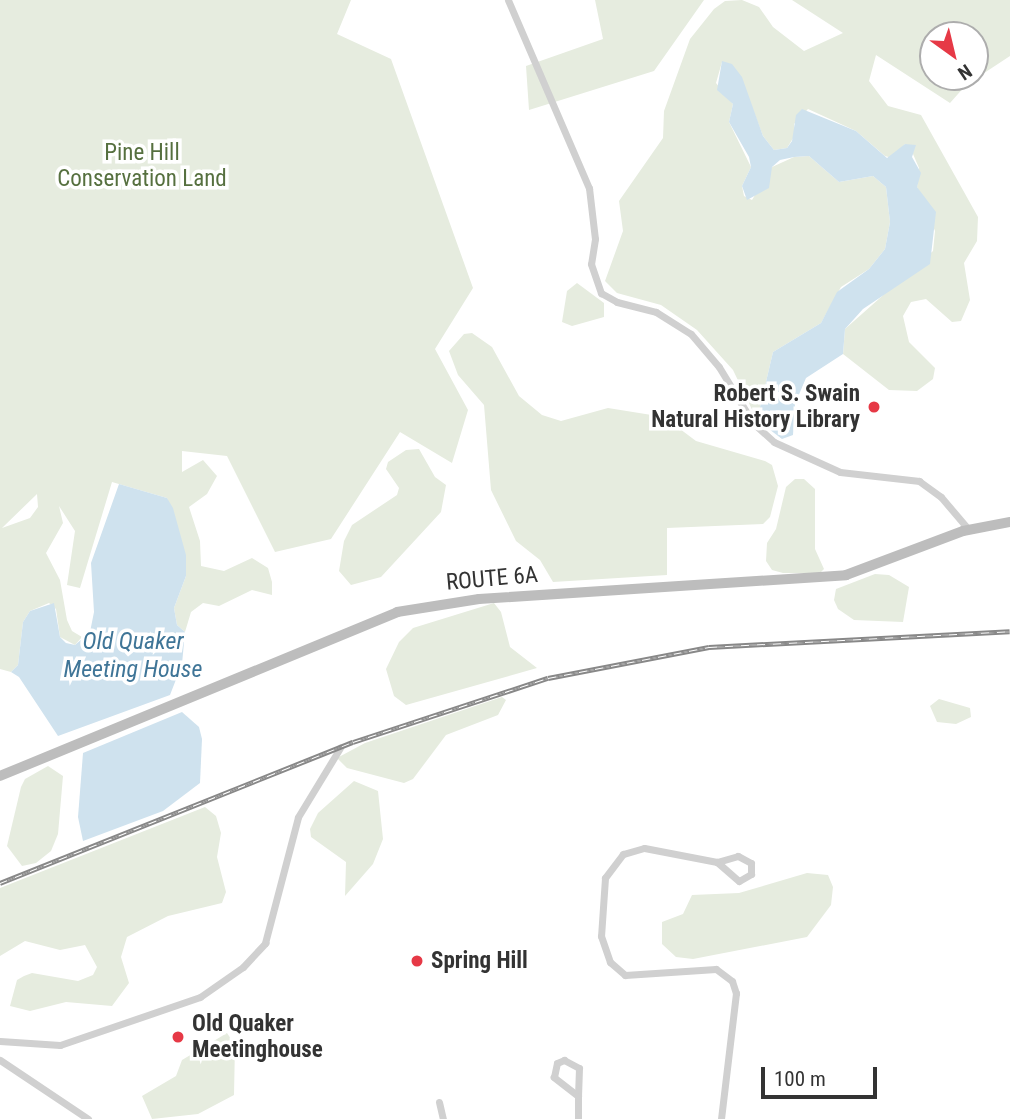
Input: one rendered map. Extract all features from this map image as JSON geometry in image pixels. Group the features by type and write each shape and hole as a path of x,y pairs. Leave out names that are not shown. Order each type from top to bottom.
{"main road":[{"name":"ROUTE 6A","path":"0,776 397,612 479,598 831,578 868,569 969,530 1010,522"}],"street":[{"path":"509,0 589,188 595,239 591,264 601,293 617,302 656,312 691,334 719,366 753,423 774,442 840,472 919,481 941,497 969,530"},
{"path":"0,1041 60,1045 200,997 243,967 269,934 298,817 340,748"},
{"path":"717,862 739,881 751,874 751,863 744,858 717,862 644,848 623,855 605,878 601,916 605,952 625,975 716,969 732,981 736,993 721,1119"},
{"path":"0,1060 88,1119"},
{"path":"578,1096 554,1077 561,1061 570,1061 579,1068 578,1119"},
{"path":"439,1102 443,1119"}],"green space":[{"name":"Pine Hill Conservation Land","path":"0,0 351,0 337,34 391,59 473,288 435,349 468,410 452,463 400,432 331,539 275,552 227,456 182,451 182,472 203,460 217,476 207,494 189,507 200,541 201,566 224,571 252,558 268,568 272,582 272,595 252,590 219,606 203,603 191,612 185,632 177,625 174,608 186,576 167,498 112,482 80,588 67,585 75,531 59,506 63,523 46,553 60,580 67,620 72,631 82,637 75,645 60,637 56,609 49,603 30,611 23,622 18,665 11,672 0,669","holes":["37,494 38,507 30,518 2,528"]},
{"path":"595,0 704,0 654,71 529,110 526,66 603,39"},
{"path":"742,0 759,7 773,27 804,51 843,33 792,0 1010,0 1010,56 989,70 989,21 919,21 919,83 876,55 869,81 888,106 921,115 978,217 977,241 964,263 970,300 961,321 952,322 926,299 911,302 903,316 909,342 935,368 933,379 917,391 889,390 843,354 845,329 933,251 935,231 917,187 919,168 913,154 905,144 892,158 885,156 856,131 808,109 794,124 795,135 787,148 774,150 763,136 744,86 722,62 716,83 733,104 729,122 751,167 742,186 744,196 752,200 772,167 794,157 809,156 839,182 873,176 886,187 890,222 885,249 869,269 841,287 821,323 773,352 757,420 733,370 697,330 661,305 617,293 605,281 623,231 619,201 663,138 664,111 690,39 714,9 725,1"},
{"path":"932,91 961,91 950,103"},
{"path":"577,283 604,303 604,317 572,326 562,322 567,291"},
{"path":"472,333 492,347 519,396 542,415 561,421 608,408 664,417 696,441 772,465 778,486 770,517 763,524 667,528 667,575 553,582 540,560 516,541 491,490 484,405 458,375 449,351 464,334"},
{"path":"419,449 435,477 446,485 441,512 381,577 351,585 339,571 344,541 352,525 397,495 399,488 386,469 388,462 406,450"},
{"path":"795,479 804,479 815,489 815,549 824,569 820,573 783,573 772,570 766,561 767,543 776,529 786,487"},
{"path":"875,574 889,575 909,587 903,622 854,620 838,609 834,600 836,589"},
{"path":"494,603 501,612 510,647 537,668 406,705 394,696 386,669 399,642 413,628"},
{"path":"502,697 506,700 498,715 446,735 413,779 404,783 347,768 337,758 365,743"},
{"path":"939,699 970,708 971,717 956,724 937,722 930,706"},
{"path":"48,766 63,776 58,834 51,851 36,863 22,866 7,846 21,787 25,779"},
{"path":"354,781 378,791 383,839 373,864 345,896 346,862 311,837 310,829 318,813"},
{"path":"205,807 216,816 221,833 217,857 226,892 222,903 168,916 127,937 121,957 129,983 112,1006 66,1002 30,1011 10,1006 17,980 24,976 32,973 78,981 93,975 97,967 85,945 60,950 25,941 0,956 0,888"},
{"path":"807,873 828,875 833,887 831,905 807,937 693,959 676,957 662,944 662,922 683,914 692,895 739,893"},
{"path":"227,1033 235,1045 234,1095 198,1114 152,1119 142,1096 176,1076 182,1060"}],"water":[{"path":"722,61 732,64 742,77 763,136 774,150 787,148 792,141 796,115 802,109 856,131 887,158 905,144 916,145 912,157 921,173 917,187 936,212 930,264 863,309 845,329 843,354 806,378 795,404 793,435 782,439 757,420 773,352 821,323 837,292 869,269 885,249 890,222 886,187 873,176 839,182 809,156 794,157 780,160 772,167 769,188 747,200 742,186 751,167 749,157 729,122 733,104 717,90"},
{"name":"Old Quaker Meeting House","path":"119,484 167,498 173,508 186,555 186,576 174,608 177,625 185,632 182,664 170,695 58,736 19,677 11,672 18,665 23,622 30,611 54,603 60,637 66,643 75,645 90,632 94,612 91,563"},
{"path":"182,712 199,727 202,739 200,783 163,811 83,841 78,817 83,753"}],"railway":[{"path":"0,883 353,742 548,678 709,647 1010,631"}],"place":[{"name":"Robert S. Swain Natural History Library","path":"874,407"},
{"name":"Spring Hill","path":"417,961"},
{"name":"Old Quaker Meetinghouse","path":"178,1037"}]}
